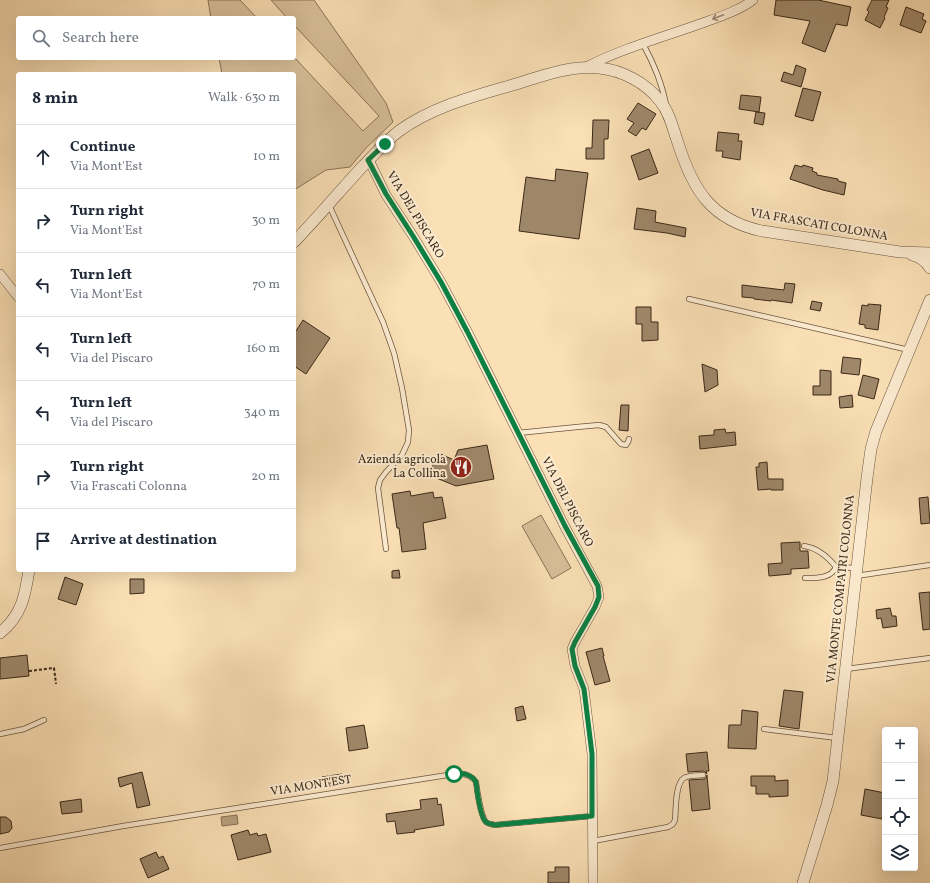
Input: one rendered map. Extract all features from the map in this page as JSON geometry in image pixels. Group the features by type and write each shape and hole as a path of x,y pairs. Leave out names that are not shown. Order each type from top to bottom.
{"street":[{"path":"585,68 613,54 732,12 753,0"},
{"name":"VIA FRASCATI COLONNA","path":"296,240 368,160 399,131 421,118 444,106 546,75 567,70 598,68 620,73 631,78 649,90 660,100 669,116 684,160 694,183 712,206 738,224 762,231 900,252 930,253"},
{"name":"VIA DEL PISCARO","path":"368,160 386,194 441,282 565,526 598,586 599,597 595,607 572,649 575,666 584,689 592,754 593,883"},
{"path":"900,252 920,258 927,263 930,268"},
{"path":"0,274 16,294"},
{"name":"VIA MONTE COMPATRI COLONNA","path":"803,883 830,794 838,738 871,449 878,425 929,302 930,293"},
{"path":"0,633 14,619 20,609 26,593 29,572"}],"lane":[{"path":"643,44 653,61 660,79 669,116"},
{"path":"329,205 383,322 394,353 409,430 408,442 402,456 383,476 378,488 386,549"},
{"path":"689,299 909,350"},
{"path":"518,433 599,425 606,427 621,444 626,445 629,439"},
{"path":"804,546 813,548 820,552 836,567 856,572 930,565"},
{"path":"804,578 816,578 827,575 835,570 836,567"},
{"path":"846,669 930,658"},
{"path":"0,734 24,729 44,720"},
{"path":"764,729 838,738"},
{"name":"VIA MONT'EST","path":"0,848 123,826 454,774 465,774 474,779 476,782 483,818 487,823 495,825 592,816"},
{"path":"593,841 668,827 673,824 675,820 678,788 680,782 683,778 702,775"}],"path":[{"path":"29,671 54,668 56,684"}],"shaded area":[{"path":"208,0 240,0 255,16 211,16"},
{"path":"271,0 314,0 386,103 393,122 366,148 350,167 326,170 296,189 296,72 222,72 219,60 296,59 363,131 379,116 296,27 296,16 285,16"},
{"path":"541,515 571,568 552,579 522,526"},
{"path":"237,815 238,824 222,826 221,817"}],"building":[{"path":"776,0 818,0 851,7 847,26 836,24 825,52 802,43 810,21 774,15"},
{"path":"872,0 889,0 886,7 888,8 884,17 885,18 880,28 865,20 869,12 867,10"},
{"path":"906,7 924,14 922,19 926,21 921,33 900,25"},
{"path":"796,65 806,69 801,87 781,81 784,72 793,75"},
{"path":"803,88 821,92 813,121 795,116"},
{"path":"741,95 761,97 759,112 739,109"},
{"path":"638,103 656,114 646,130 642,128 636,136 628,131 634,123 627,119"},
{"path":"756,112 765,113 763,125 754,123"},
{"path":"593,120 609,120 608,139 604,139 604,159 586,159 586,148 592,148"},
{"path":"718,132 739,134 738,141 742,141 740,160 722,157 723,151 716,151"},
{"path":"649,149 658,173 639,180 631,156"},
{"path":"795,165 802,167 803,165 813,168 812,171 817,173 817,175 838,179 838,181 846,183 844,195 790,179"},
{"path":"556,169 588,173 579,239 519,231 526,177 555,181"},
{"path":"637,208 656,211 655,222 686,228 685,237 634,229"},
{"path":"785,283 795,284 792,303 742,297 742,285 784,290"},
{"path":"812,301 822,303 820,311 810,309"},
{"path":"868,304 881,305 878,330 865,328 865,325 859,324 862,305 868,306"},
{"path":"636,307 651,307 651,322 658,322 658,340 642,341 642,324 636,324"},
{"path":"303,320 330,338 306,374 296,367 296,331"},
{"path":"843,357 861,359 859,375 841,373"},
{"path":"702,364 717,370 718,385 705,392"},
{"path":"820,370 831,371 831,395 813,395 813,386 820,386"},
{"path":"863,375 879,379 874,399 858,395"},
{"path":"852,395 853,407 840,408 839,397"},
{"path":"621,405 629,405 628,431 619,430"},
{"path":"725,429 726,433 735,432 736,445 700,449 699,436 714,435 714,430"},
{"name":"Azienda agricola La Collina","path":"487,445 494,479 456,486 429,475 438,453 454,460 458,450"},
{"path":"767,462 768,479 783,479 783,490 758,490 756,467 759,467 759,463"},
{"path":"410,491 411,496 433,492 434,498 442,497 446,518 423,523 426,549 402,552 392,494"},
{"path":"928,497 930,523 921,524 919,498"},
{"path":"800,542 800,551 808,551 809,568 791,569 791,574 769,576 768,564 782,563 781,543"},
{"path":"399,570 400,578 392,578 392,571"},
{"path":"65,577 83,584 76,605 58,599"},
{"path":"130,579 144,579 144,593 130,594"},
{"path":"930,592 930,629 923,630 919,593"},
{"path":"890,608 892,616 896,616 897,626 883,628 881,618 877,619 876,610"},
{"path":"602,648 610,681 595,685 586,652"},
{"path":"27,655 29,676 0,679 0,658"},
{"path":"784,690 803,692 799,729 779,726"},
{"path":"523,706 526,719 517,721 515,708"},
{"path":"742,710 758,712 756,749 728,748 729,725 741,725"},
{"path":"364,725 368,748 349,751 346,728"},
{"path":"707,752 709,771 706,771 707,774 703,771 688,772 686,754"},
{"path":"142,772 150,805 137,808 132,783 120,787 118,778"},
{"path":"342,774 343,784 324,787 322,777"},
{"path":"707,775 710,809 692,811 689,780 704,779"},
{"path":"751,776 775,776 775,781 788,780 788,796 769,797 769,794 756,794 756,786 751,786"},
{"path":"865,789 882,792 882,819 861,815"},
{"path":"437,798 438,805 441,804 444,825 414,830 415,832 397,834 395,821 387,822 386,814 421,809 420,800"},
{"path":"81,799 82,812 62,814 60,802"},
{"path":"0,817 6,817 11,821 12,828 9,832 0,834"},
{"path":"248,830 250,835 257,833 258,836 266,834 271,852 238,860 231,835"},
{"path":"156,852 159,858 163,856 169,869 148,878 140,859"},
{"path":"555,867 569,867 569,883 548,883 548,872 555,872"}],"place":[{"name":"Azienda agricola La Collina","path":"461,467"}],"route":[{"path":"385,144 368,160 386,194 441,282 565,526 598,586 599,597 595,607 572,649 575,666 584,689 592,754 592,816 495,825 487,823 483,818 476,782 474,779 465,774 454,774"}]}
